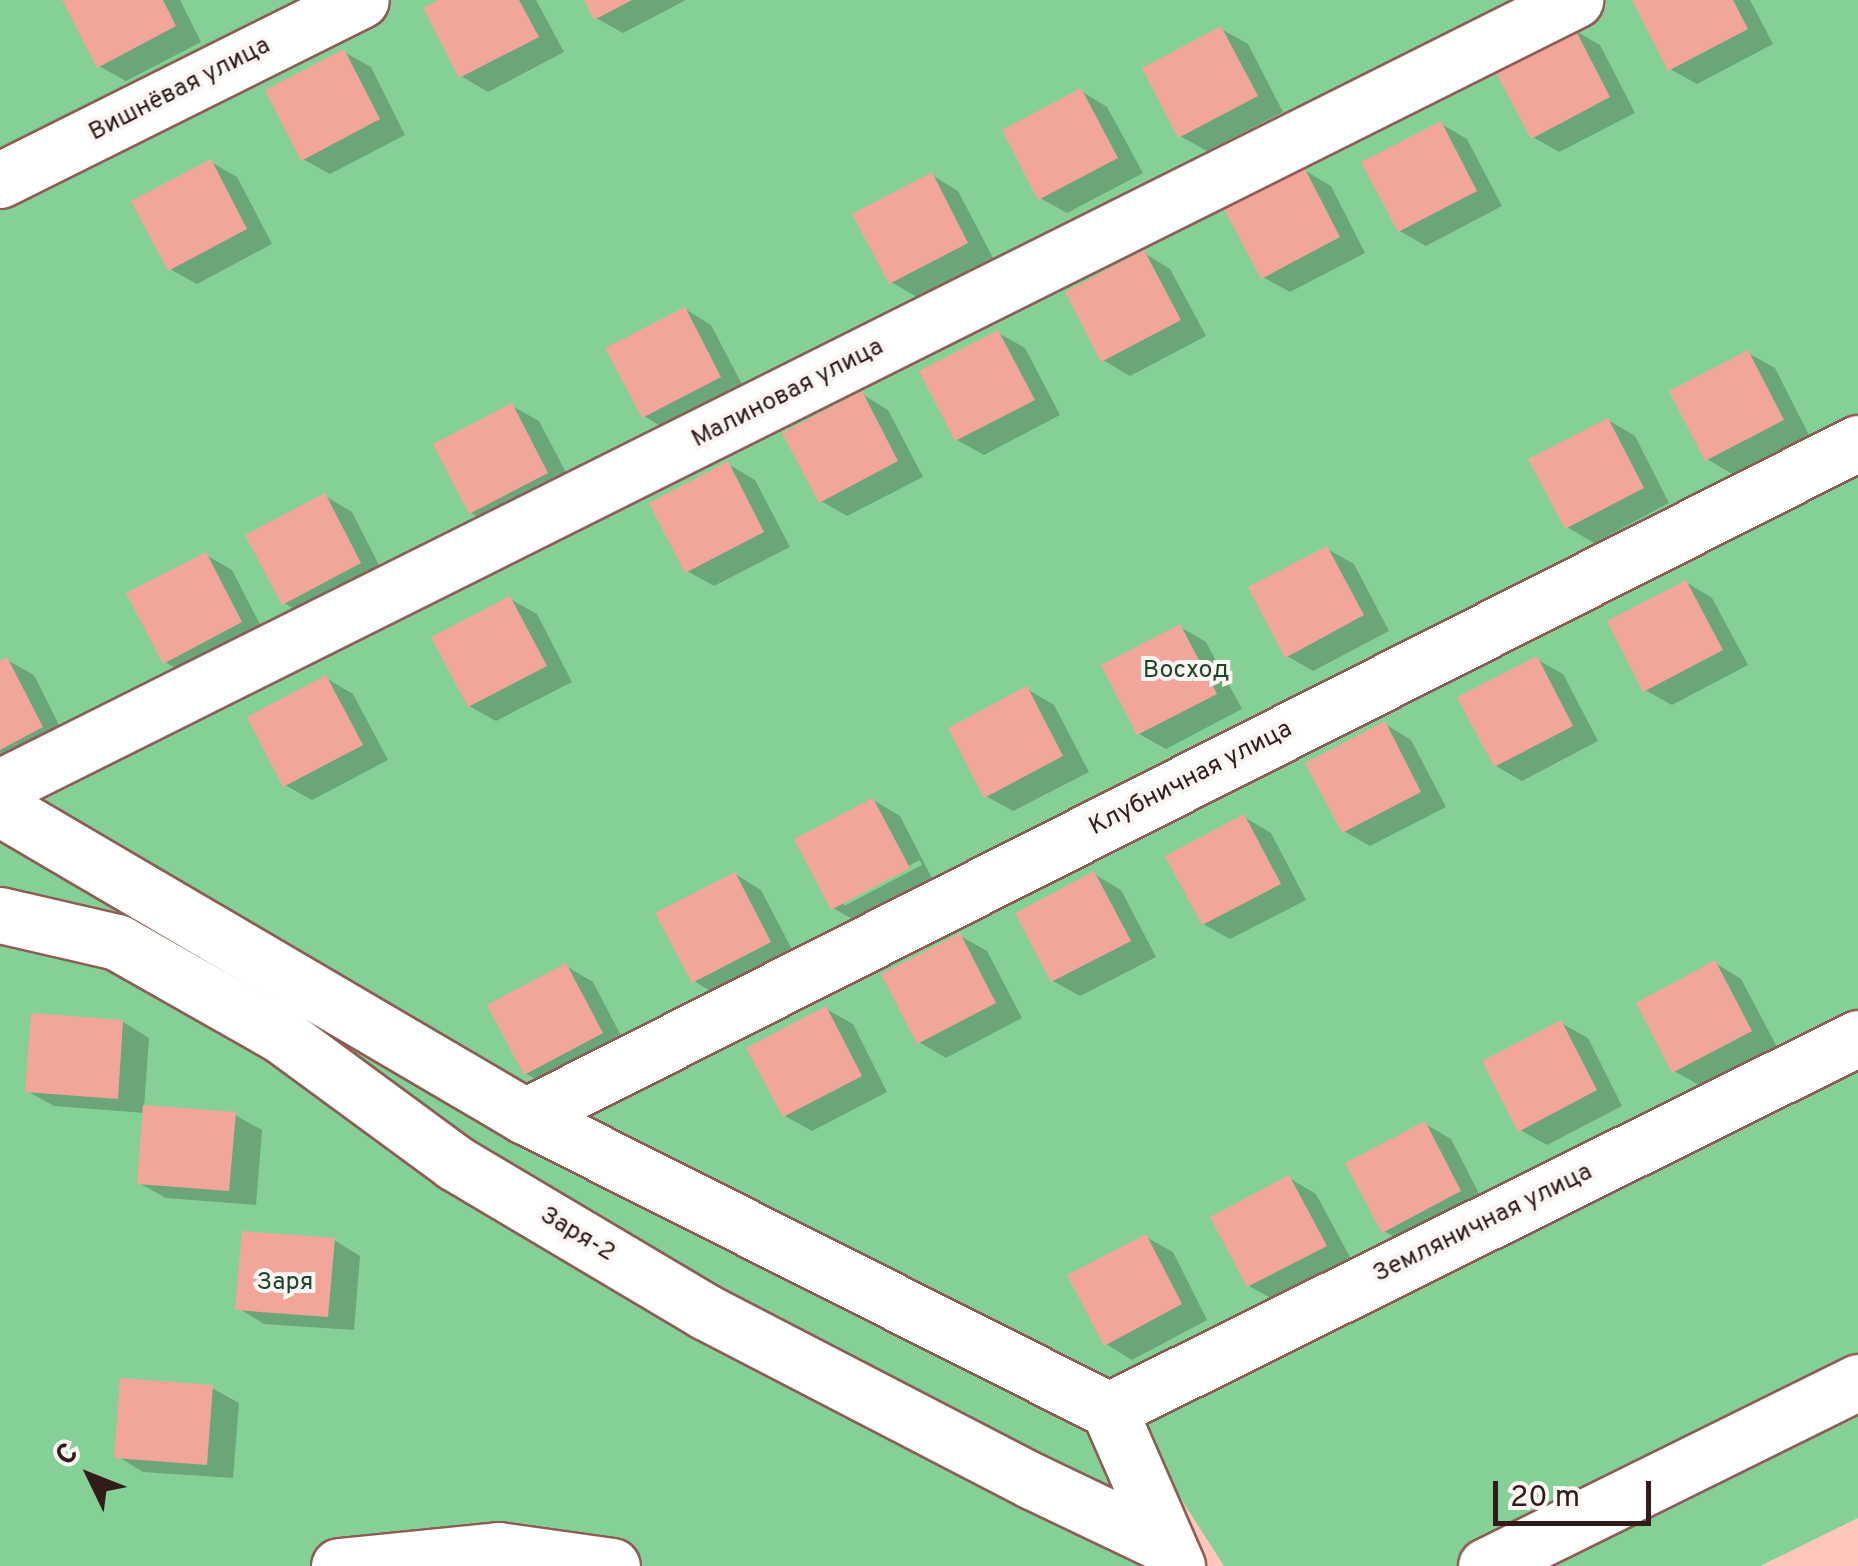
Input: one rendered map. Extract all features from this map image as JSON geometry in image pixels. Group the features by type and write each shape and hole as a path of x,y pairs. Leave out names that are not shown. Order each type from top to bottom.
{"street":[{"name":"Вишнёвая улица","path":"0,180 361,0"},
{"name":"Малиновая улица","path":"0,787 1575,0"},
{"name":"Клубничная улица","path":"525,1116 1858,443"},
{"path":"0,808 525,1116 1108,1410 1171,1556"},
{"name":"Заря-2","path":"0,915 118,942 281,1035 455,1163 706,1312 1171,1556"},
{"name":"Земляничная улица","path":"1108,1410 1858,1038"},
{"path":"1486,1566 1858,1382"},
{"path":"339,1566 492,1558 612,1566"}],"green space":[{"name":"Восход","path":"0,0 1858,0 1858,1518 1760,1566 1224,1566 1112,1391 581,1112 0,795"},
{"name":"Заря","path":"0,803 1108,1411 1183,1566 0,1566"}],"building":[{"path":"62,0 163,0 176,26 97,68"},
{"path":"438,0 519,0 539,37 459,78 423,8"},
{"path":"584,0 632,0 594,20"},
{"path":"1632,0 1733,0 1748,29 1668,71"},
{"path":"1221,26 1258,96 1178,138 1142,68"},
{"path":"1574,27 1610,97 1531,139 1494,69"},
{"path":"344,49 380,119 301,161 265,90"},
{"path":"1081,88 1118,158 1038,200 1002,130"},
{"path":"1441,121 1477,191 1398,232 1361,162"},
{"path":"211,159 247,229 168,271 131,201"},
{"path":"1304,167 1340,237 1261,279 1224,209"},
{"path":"932,172 968,243 889,284 852,214"},
{"path":"1144,250 1181,320 1101,362 1065,292"},
{"path":"685,307 721,377 642,418 605,348"},
{"path":"998,330 1035,400 955,441 919,371"},
{"path":"1748,350 1784,420 1705,461 1669,391"},
{"path":"862,391 898,461 819,503 782,433"},
{"path":"512,403 548,473 469,514 433,444"},
{"path":"1608,418 1644,488 1565,529 1528,459"},
{"path":"728,461 764,532 685,573 649,503"},
{"path":"325,493 361,563 282,605 245,535"},
{"path":"1327,546 1364,615 1285,658 1248,587"},
{"path":"206,552 242,622 163,664 126,593"},
{"path":"1686,580 1723,650 1643,692 1607,621"},
{"path":"510,596 547,666 468,707 431,637"},
{"path":"1180,624 1217,694 1137,735 1101,665"},
{"path":"1537,656 1573,726 1494,767 1457,697"},
{"path":"7,657 43,727 0,750 0,661"},
{"path":"326,675 363,745 283,787 247,717"},
{"path":"1027,686 1063,756 984,798 948,728"},
{"path":"1385,721 1421,792 1342,833 1305,763"},
{"path":"873,798 910,868 831,910 794,839"},
{"path":"1244,814 1281,884 1202,925 1165,856"},
{"path":"1094,871 1131,941 1051,982 1015,913"},
{"path":"735,872 771,942 692,983 655,913"},
{"path":"960,933 996,1003 917,1044 881,974"},
{"path":"1715,960 1752,1031 1672,1073 1636,1003"},
{"path":"566,963 603,1033 524,1075 487,1005"},
{"path":"826,1006 862,1076 783,1117 746,1048"},
{"path":"31,1013 123,1020 118,1099 25,1092"},
{"path":"1561,1020 1597,1090 1518,1132 1482,1061"},
{"path":"143,1105 236,1112 229,1191 137,1184"},
{"path":"1425,1121 1461,1191 1382,1233 1345,1163"},
{"path":"1289,1175 1327,1246 1247,1287 1210,1217"},
{"path":"242,1231 335,1238 328,1317 235,1310"},
{"path":"1146,1234 1182,1304 1104,1346 1067,1275"},
{"path":"120,1378 213,1385 207,1465 114,1458"}]}
